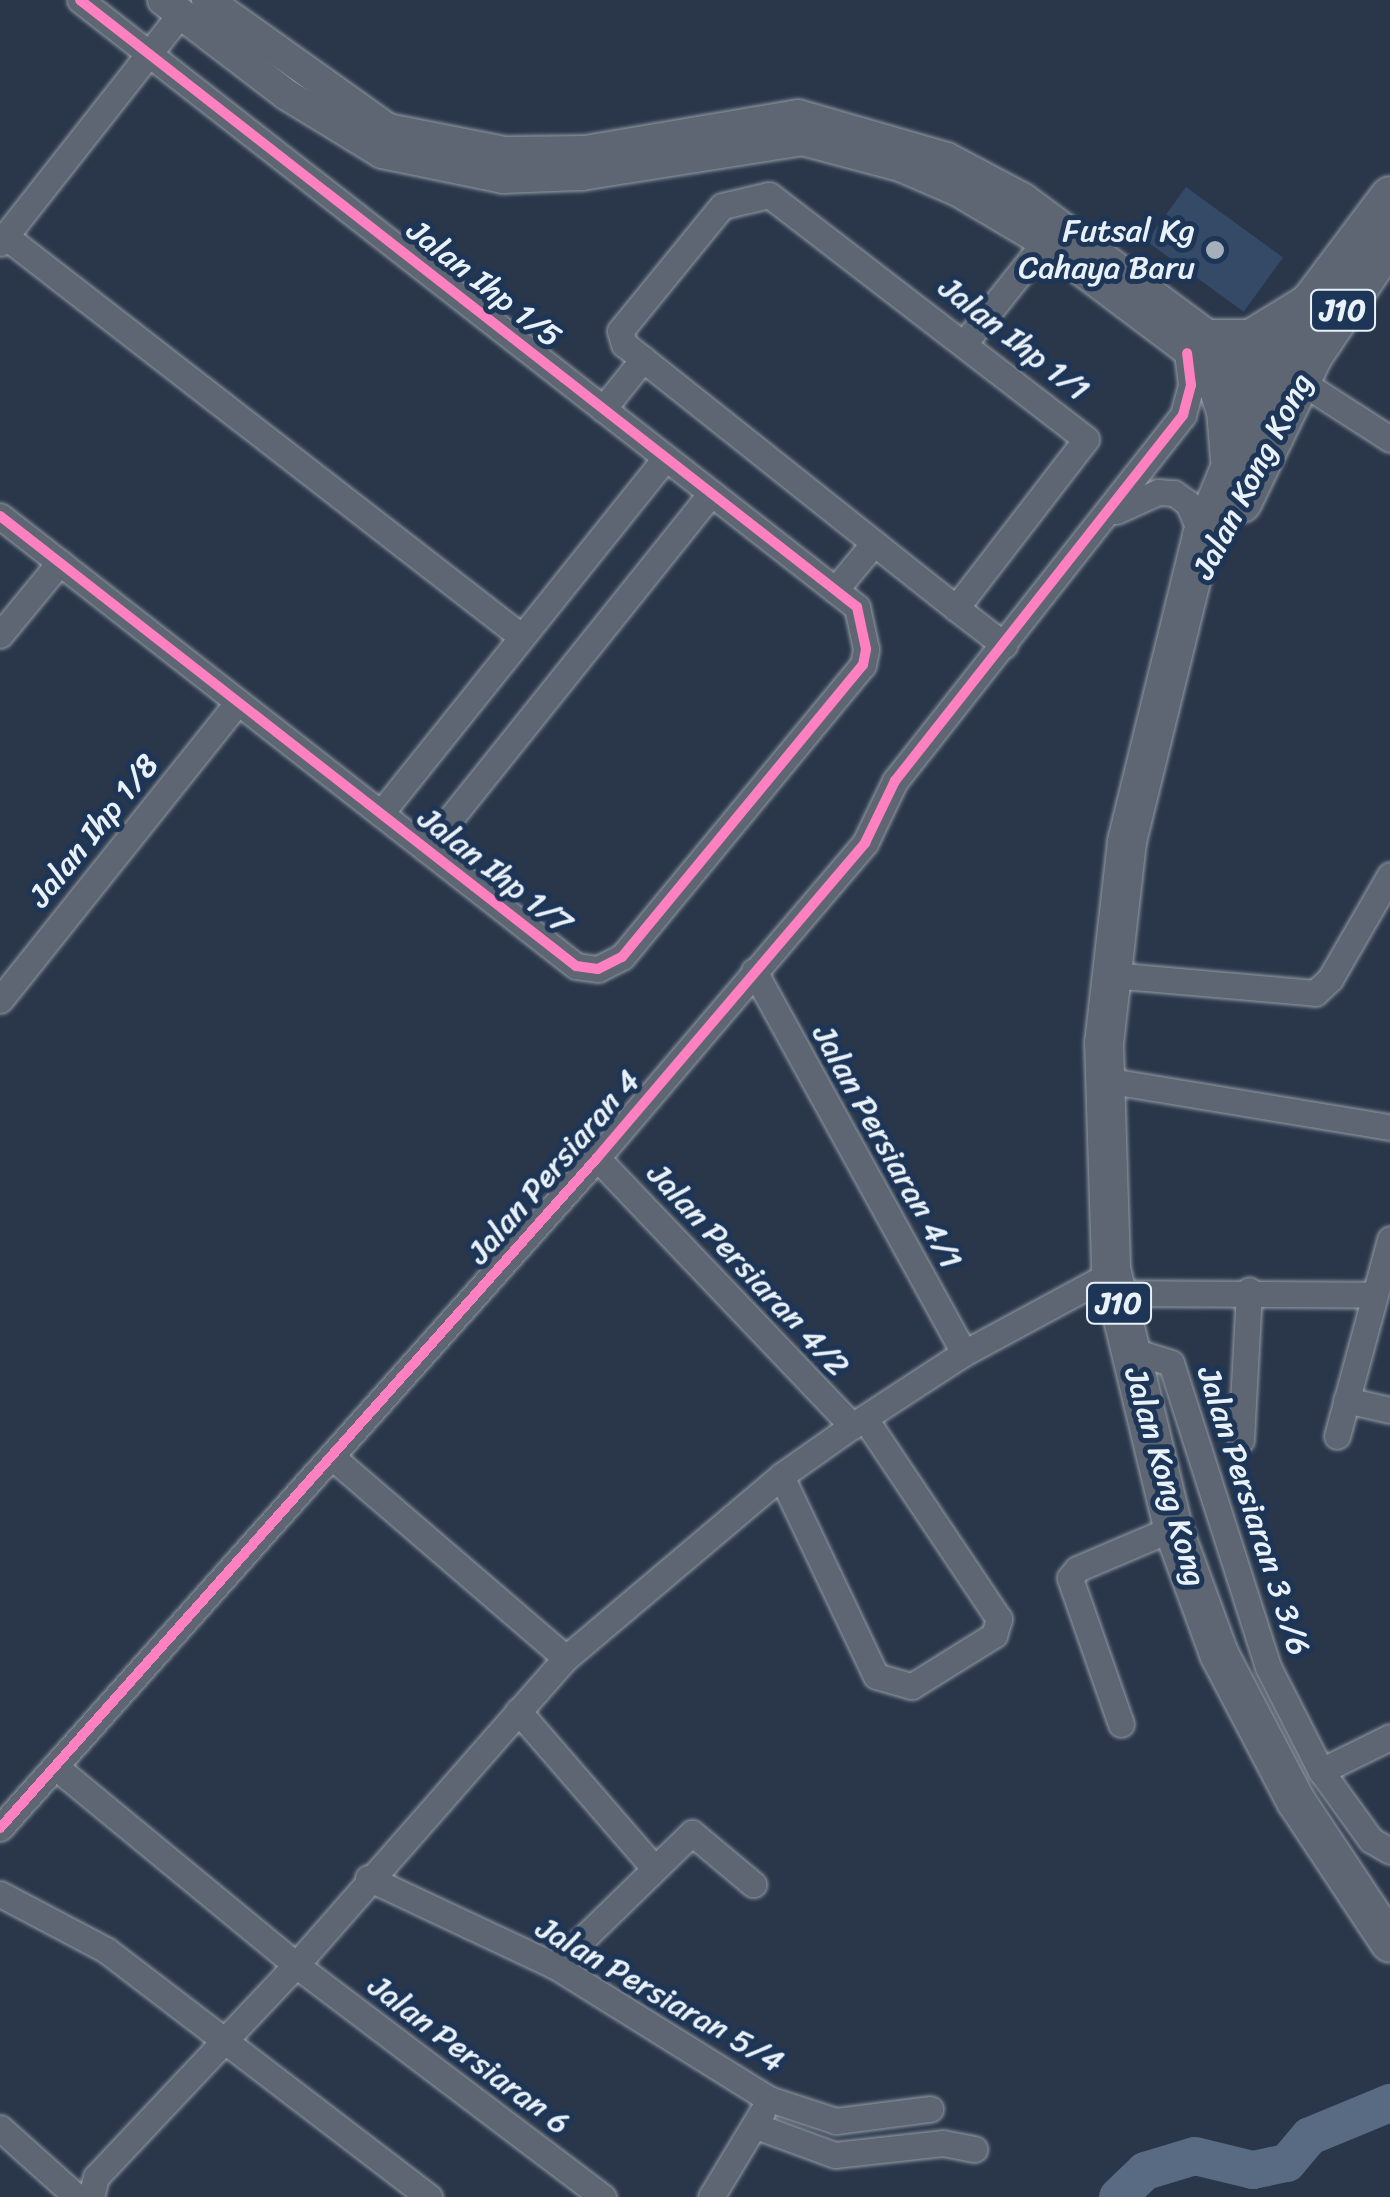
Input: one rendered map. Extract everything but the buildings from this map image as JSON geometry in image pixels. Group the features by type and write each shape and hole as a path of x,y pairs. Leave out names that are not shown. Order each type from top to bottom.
{"main road":[{"name":"Jalan Kong Kong","path":"1183,610 1224,543 1311,301 1390,196"},
{"name":"Jalan Kong Kong","path":"1390,242 1231,467 1202,536 1127,842 1111,974 1106,1080 1114,1283 1173,1528 1218,1654 1296,1801 1390,1943"},
{"path":"1231,467 1226,411 1203,355 1251,339 1311,301"}],"street":[{"name":"Jalan Ihp 1/5","path":"80,0 857,608"},
{"path":"522,637 3,240 149,54 183,4 286,95 382,153 523,177 582,175 814,142 936,180 1051,234 1203,355 1279,396 1390,439"},
{"name":"Jalan Ihp 1/1","path":"643,359 624,344 620,331 722,206 770,195 966,342 1086,440 956,608"},
{"path":"966,342 1051,234"},
{"name":"Jalan Persiaran 4","path":"0,1828 597,1158 865,843 895,781 1112,514 1184,415 1190,385 1203,355"},
{"path":"603,409 643,359 1004,646"},
{"path":"380,814 665,458"},
{"path":"1112,514 1158,492 1174,493 1188,502 1202,536"},
{"path":"426,849 710,493"},
{"name":"Jalan Ihp 1/7","path":"0,516 576,966 598,969 622,957 863,664 857,608"},
{"path":"835,590 874,543"},
{"path":"0,636 60,562"},
{"name":"Jalan Ihp 1/8","path":"0,1000 238,702"},
{"path":"1111,974 1315,993 1340,964 1390,875"},
{"name":"Jalan Persiaran 4/1","path":"754,971 964,1354"},
{"path":"1106,1080 1390,1127"},
{"name":"Jalan Persiaran 4/2","path":"597,1158 858,1423 998,1619 994,1634 912,1686 876,1676 781,1476"},
{"path":"1337,1436 1390,1239"},
{"path":"90,2197 96,2177 296,1966 368,1878 566,1658 781,1476 964,1354 1114,1283 1372,1295"},
{"path":"1241,1440 1248,1290"},
{"name":"Jalan Persiaran 3 3/6","path":"1130,1350 1171,1363 1246,1610 1321,1772"},
{"path":"1346,1400 1390,1410"},
{"path":"332,1458 566,1658"},
{"path":"1121,1724 1070,1578 1077,1569 1173,1528"},
{"path":"518,1711 653,1867"},
{"path":"1390,1738 1321,1772 1370,1840 1390,1851"},
{"name":"Jalan Persiaran 6","path":"56,1768 296,1966 603,2197"},
{"path":"555,1966 692,1832 753,1884"},
{"name":"Jalan Persiaran 5/4","path":"368,1878 555,1966 769,2098 836,2121 930,2110"},
{"path":"0,1894 106,1950 429,2197"},
{"path":"712,2197 769,2098"},
{"path":"756,2126 835,2155 943,2143 974,2148"},
{"path":"0,2128 77,2197"}],"shaded area":[{"name":"Futsal Kg Cahaya Baru","path":"1186,187 1283,258 1244,312 1147,241"}],"waterway":[{"path":"1118,2197 1145,2171 1195,2156 1253,2170 1287,2163 1310,2136 1390,2103"}],"cycle path":[{"path":"0,516 576,966 598,969 622,957 863,665 866,649 857,607 80,0"},
{"path":"0,1828 597,1158 865,843 895,781 1183,415 1191,385 1187,353"}],"place":[{"name":"Futsal Kg Cahaya Baru","path":"1215,250"}]}
